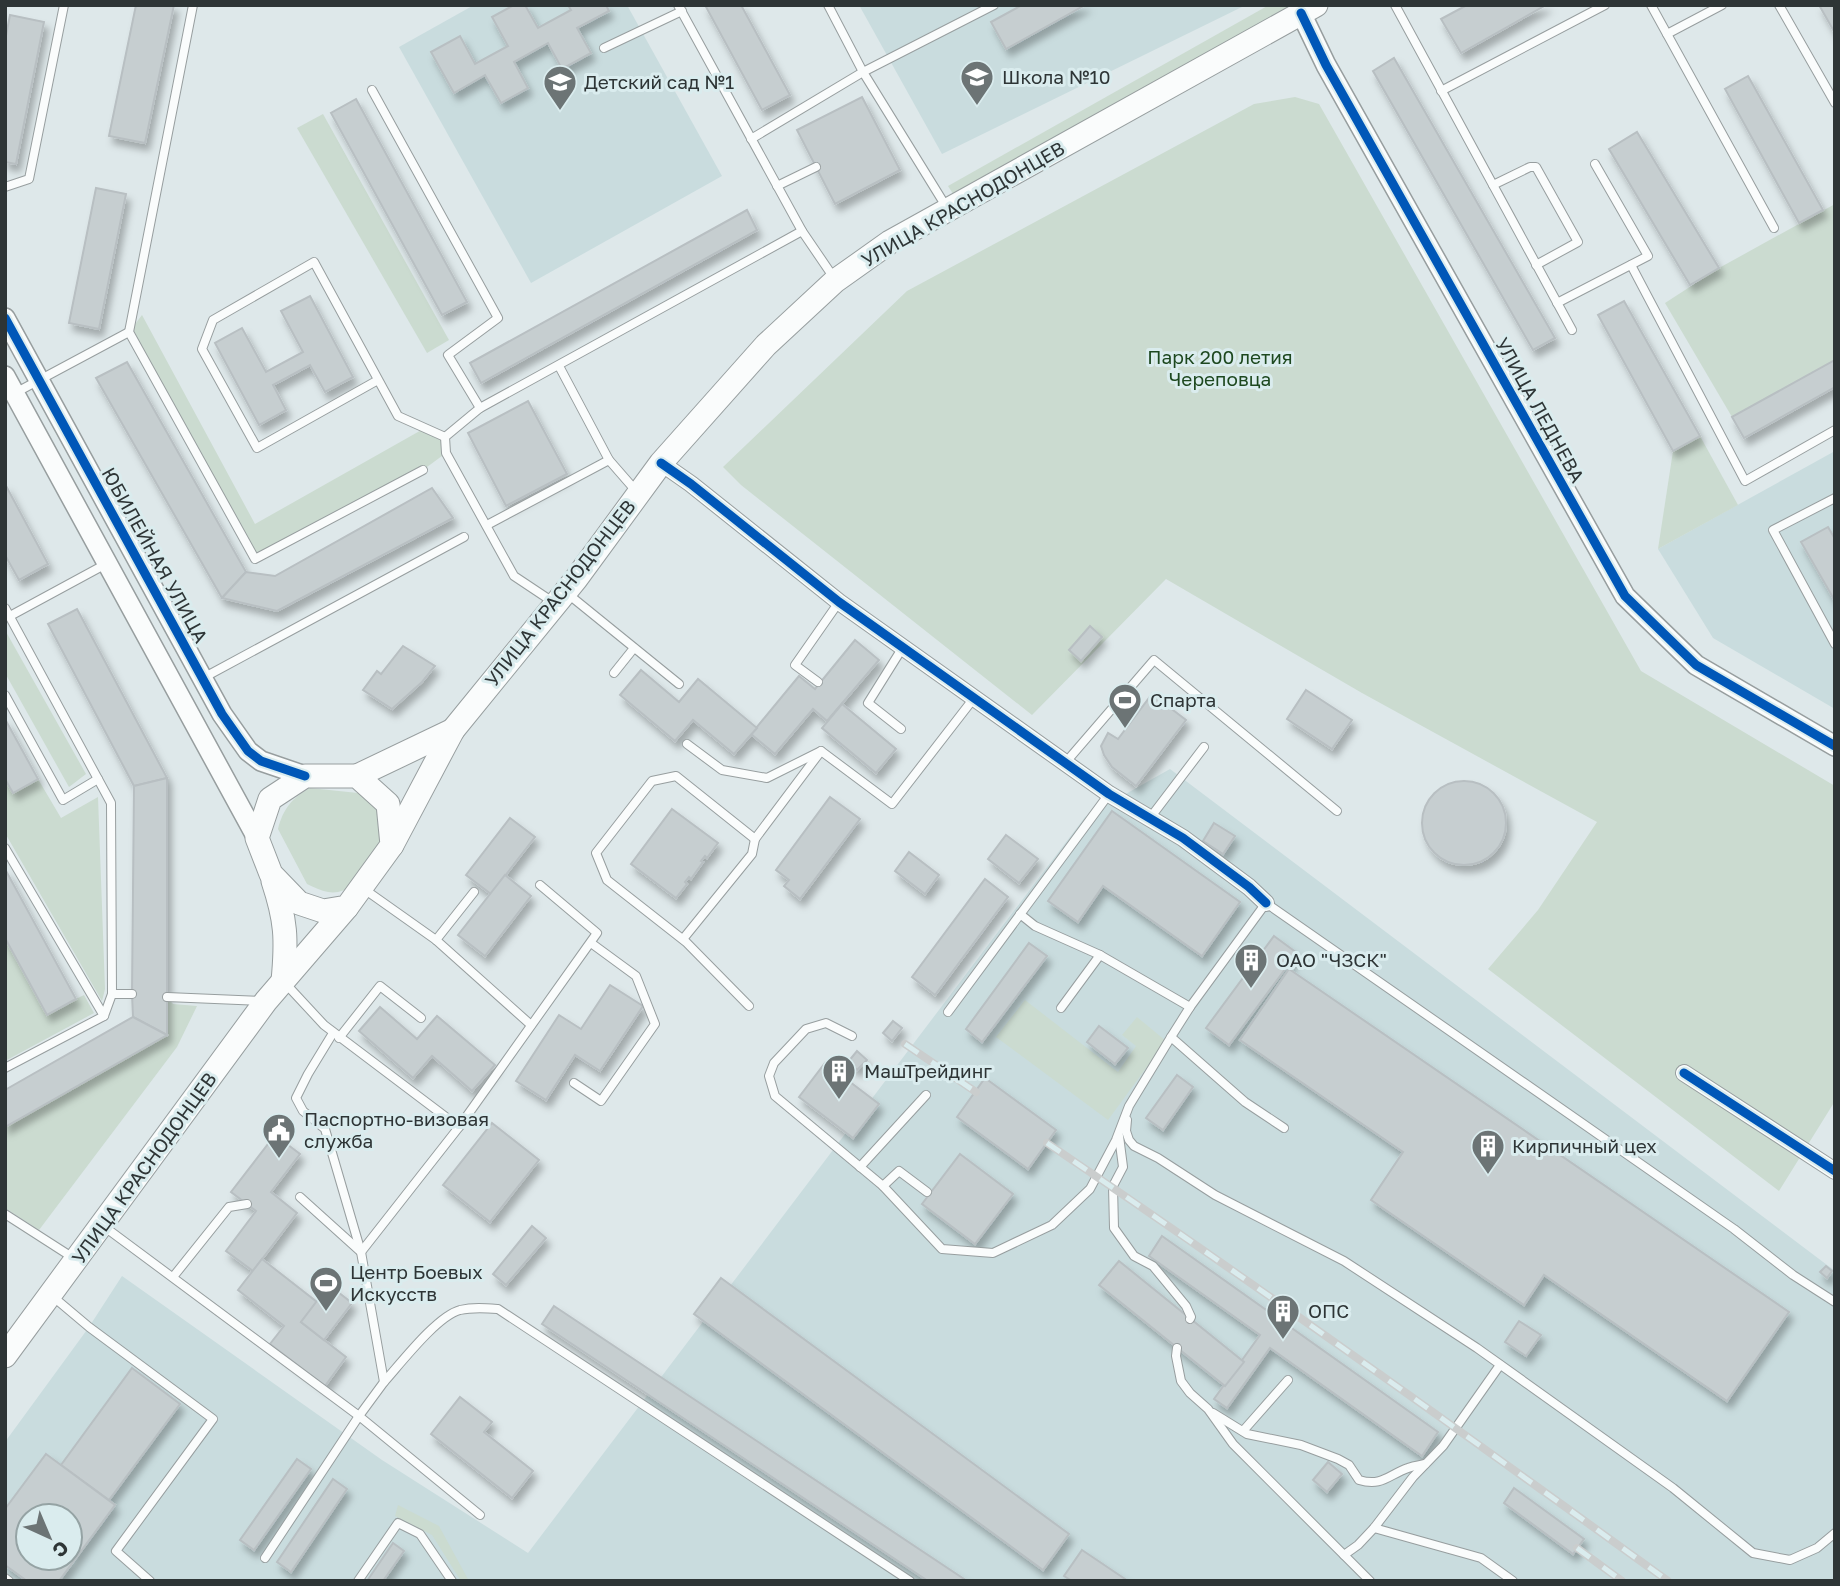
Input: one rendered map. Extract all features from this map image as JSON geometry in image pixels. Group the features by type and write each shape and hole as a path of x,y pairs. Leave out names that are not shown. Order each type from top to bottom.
{"main road":[{"name":"УЛИЦА КРАСНОДОНЦЕВ","path":"392,845 453,730 604,543 661,463 766,345 835,281 890,242 1309,9"},
{"name":"УЛИЦА КРАСНОДОНЦЕВ","path":"358,776 453,730"},
{"path":"271,874 299,903 323,911 347,907 392,845 388,803 358,776 305,776 270,799 257,838 284,914 286,949 283,981"},
{"name":"УЛИЦА КРАСНОДОНЦЕВ","path":"5,1356 266,1001 347,907"}],"street":[{"name":"УЛИЦА ЛЕДНЕВА","path":"1309,9 1326,65 1625,596 1696,665 1835,746"},
{"name":"ЮБИЛЕЙНАЯ УЛИЦА","path":"5,318 222,714 248,751 261,761 305,776"},
{"path":"5,376 257,838"},
{"path":"661,463 839,603 1110,794 1184,838 1249,887 1266,904"},
{"path":"95,540 119,526"},
{"path":"1684,1073 1835,1171"}],"lane":[{"path":"5,187 29,180 65,5"},
{"path":"194,5 129,332 255,559 423,470"},
{"path":"828,5 863,72 948,210"},
{"path":"751,139 863,72 994,5"},
{"path":"1395,5 1572,330"},
{"path":"1441,91 1605,5"},
{"path":"1651,5 1774,228"},
{"path":"1667,34 1722,5"},
{"path":"1779,5 1835,103"},
{"path":"604,48 680,8 802,231 835,281"},
{"path":"372,90 498,318 448,355 480,408"},
{"path":"1557,303 1648,256 1595,164"},
{"path":"1493,185 1530,166 1536,167 1578,242 1536,265"},
{"path":"777,186 816,167"},
{"path":"445,437 480,408 802,231"},
{"path":"378,380 257,448 202,349 213,320 314,262 398,416 445,437"},
{"path":"1631,265 1745,481 1835,430"},
{"path":"15,393 129,332"},
{"path":"559,366 609,460 638,493"},
{"path":"445,437 446,453 514,576 560,598 634,648 679,684"},
{"path":"487,525 609,460"},
{"path":"1835,498 1773,530 1835,644"},
{"path":"202,678 464,537"},
{"path":"10,616 107,563"},
{"path":"818,682 795,665 839,603"},
{"path":"5,608 111,803 112,994 104,1016 5,1068"},
{"path":"901,729 868,703 903,647"},
{"path":"614,673 634,648"},
{"path":"1066,762 1154,660 1337,811"},
{"path":"5,695 63,800 98,779"},
{"path":"821,751 892,804 974,698"},
{"path":"687,744 722,770 767,778 821,751"},
{"path":"1150,818 1204,747"},
{"path":"683,939 752,854 755,839 821,751"},
{"path":"749,1006 683,939 607,880 596,853 652,781 676,776 755,839"},
{"path":"948,1012 1110,794"},
{"path":"5,848 104,1016"},
{"path":"361,1252 459,1127 597,933 540,885"},
{"path":"361,888 436,940 531,1025"},
{"path":"436,940 474,892"},
{"path":"852,1036 826,1023 806,1029 774,1063 769,1076 775,1096 883,1186 942,1249 993,1253 1052,1225 1090,1189 1119,1133 1129,1106 1190,1007 1266,904 1835,1302"},
{"path":"1020,914 1035,926 1100,955 1190,1007"},
{"path":"574,1083 601,1101 655,1024 636,976 590,943"},
{"path":"1061,1008 1100,955"},
{"path":"283,981 336,1035 459,1127"},
{"path":"384,1382 361,1252 325,1129 303,1111 296,1098 336,1035 380,986 421,1018"},
{"path":"112,994 132,994"},
{"path":"167,997 266,1001"},
{"path":"1171,1038 1245,1102 1284,1128"},
{"path":"860,1167 926,1095"},
{"path":"1129,1106 1126,1130 1134,1146 1158,1158 1214,1195 1344,1261 1500,1365 1674,1488 1753,1553 1790,1560 1817,1548 1835,1533"},
{"path":"1119,1133 1123,1167 1113,1186 1114,1228 1134,1256 1153,1266 1186,1306 1190,1319"},
{"path":"883,1186 899,1171 927,1192"},
{"path":"300,1197 361,1252"},
{"path":"173,1277 229,1208 247,1204"},
{"path":"5,1214 77,1261"},
{"path":"102,1225 359,1416 480,1515"},
{"path":"51,1295 89,1327 213,1419 116,1551 150,1581"},
{"path":"265,1558 384,1382 434,1326 457,1311 480,1307 498,1310 910,1581"},
{"path":"1177,1348 1181,1381 1189,1393 1208,1409 1243,1431 1301,1445 1338,1459 1349,1465 1359,1480 1370,1483 1426,1464"},
{"path":"1344,1555 1374,1528 1396,1497 1443,1446 1500,1365"},
{"path":"1243,1431 1287,1380"},
{"path":"1208,1409 1233,1444 1370,1581"},
{"path":"358,1581 398,1523 420,1534 452,1581"},
{"path":"1374,1528 1482,1558 1513,1581"}],"shaded area":[{"name":"Детский сад №1","path":"474,5 627,5 722,176 531,283 399,47"},
{"name":"Школа №10","path":"859,5 1246,5 942,154"},
{"path":"1835,451 1835,709 1713,638 1658,549"},
{"path":"1170,769 1835,1271 1835,1581 5,1581 5,1442 89,1327 122,1276 382,1460 528,1553 1085,817"}],"green space":[{"path":"1269,5 1285,5 1287,10 955,197 948,186"},
{"name":"Парк 200 летия Череповца","path":"1295,97 1319,104 1641,671 1835,786 1835,1101 1779,1191 1488,969 1538,910 1597,822 1362,693 1166,579 1032,715 741,485 723,467 907,291 1254,104"},
{"path":"323,114 449,340 427,353 297,128"},
{"path":"1835,204 1835,360 1732,417 1665,303 1719,268"},
{"path":"142,315 255,524 425,428 445,437 446,453 423,470 255,559 129,332"},
{"path":"1700,436 1738,505 1658,549 1673,451"},
{"path":"5,630 86,774 69,787 5,673"},
{"path":"5,779 13,793 38,779 61,818 98,797 105,989 102,1001 5,833"},
{"path":"310,788 358,793 372,798 387,831 358,881 339,892 325,891 307,884 278,829 289,805"},
{"path":"5,938 46,1014 84,995 94,1013 5,1061"},
{"path":"167,997 173,1004 197,1006 177,1047 39,1230 5,1208 5,1127"},
{"path":"1025,1000 1118,1072 1136,1046 1122,1035 1137,1017 1166,1041 1108,1120 996,1037"},
{"path":"398,1505 439,1526 469,1581 461,1581 432,1535 395,1516"}],"building":[{"path":"136,5 174,5 145,143 109,136"},
{"path":"514,5 525,5 538,28 571,10 568,5 606,5 609,11 577,28 591,53 562,69 548,43 514,62 528,88 501,103 485,75 454,93 431,52 460,36 475,64 508,46 492,17"},
{"path":"705,5 741,5 790,95 762,110"},
{"path":"1022,5 1085,5 1006,49 991,22"},
{"path":"1467,5 1546,5 1461,53 1441,19"},
{"path":"1819,5 1835,5 1835,33"},
{"path":"10,15 44,22 16,164 5,162 5,41"},
{"path":"1394,58 1555,338 1533,350 1373,71"},
{"path":"1748,76 1823,210 1799,223 1725,89"},
{"path":"862,97 900,170 835,204 797,130"},
{"path":"356,99 467,302 442,315 331,113"},
{"path":"1637,132 1719,268 1690,285 1609,149"},
{"path":"96,188 126,194 99,329 69,323"},
{"path":"747,210 757,230 481,383 470,363"},
{"path":"310,296 353,377 325,392 310,365 273,385 286,410 259,425 215,343 242,328 266,372 303,352 281,311"},
{"path":"1624,301 1700,436 1673,451 1598,315"},
{"path":"1835,360 1835,387 1744,438 1732,417"},
{"path":"127,362 246,572 222,598 96,378"},
{"path":"528,401 567,474 506,506 468,433"},
{"path":"5,484 48,564 19,580 5,555"},
{"path":"432,488 453,518 277,611 222,598 246,572 275,576"},
{"path":"1828,527 1835,539 1835,601 1801,542"},
{"path":"77,609 167,778 134,786 48,624"},
{"path":"1090,626 1102,637 1081,661 1069,650"},
{"path":"855,640 879,660 827,721 813,709 775,754 751,734 799,676 815,689"},
{"path":"403,646 435,666 422,682 392,709 363,690 377,671 381,674"},
{"path":"641,670 679,702 698,679 757,728 734,754 693,720 675,741 620,695"},
{"path":"1306,690 1352,720 1332,749 1287,719"},
{"path":"1152,694 1186,720 1136,786 1112,767 1101,746 1108,733 1118,739"},
{"path":"842,704 896,749 876,773 822,728"},
{"path":"5,719 38,779 13,793 5,779"},
{"path":"167,778 167,1035 133,1017 132,994 134,786"},
{"path":"1464,781 1480,784 1499,800 1506,823 1503,839 1487,858 1464,865 1448,862 1429,846 1422,823 1425,807 1441,788"},
{"path":"830,797 860,819 800,899 784,886 789,880 776,870"},
{"path":"672,809 718,843 707,858 705,856 701,861 703,862 691,879 689,877 685,882 687,884 676,898 631,864"},
{"path":"1112,811 1240,902 1202,956 1103,886 1078,922 1048,901"},
{"path":"510,818 535,837 491,894 466,875"},
{"path":"1214,823 1235,836 1223,854 1203,841"},
{"path":"1006,835 1038,859 1019,883 988,859"},
{"path":"909,852 939,875 925,894 895,871"},
{"path":"5,869 76,999 47,1015 5,938"},
{"path":"505,875 531,896 485,956 458,935"},
{"path":"985,879 1008,897 935,995 912,977"},
{"name":"ОАО \"ЧЗСК\"","path":"1274,936 1297,953 1229,1045 1206,1028"},
{"path":"1029,943 1047,956 982,1042 966,1029"},
{"name":"Кирпичный цех","path":"1289,969 1789,1312 1727,1401 1544,1275 1524,1305 1371,1200 1403,1152 1240,1040"},
{"path":"610,985 643,1006 600,1071 575,1055 546,1100 516,1081 559,1015 581,1029"},
{"path":"380,1007 417,1039 437,1016 495,1065 472,1091 432,1056 413,1078 359,1031"},
{"path":"133,1017 167,1035 5,1127 5,1090"},
{"path":"893,1021 902,1028 892,1041 883,1033"},
{"path":"1099,1026 1128,1048 1115,1064 1087,1042"},
{"path":"857,1051 867,1060 857,1070 848,1062"},
{"name":"МашТрейдинг","path":"825,1063 879,1104 853,1138 799,1097"},
{"path":"1177,1075 1193,1087 1163,1130 1146,1118"},
{"path":"985,1078 1056,1130 1028,1169 957,1117"},
{"path":"492,1123 539,1160 490,1222 443,1185"},
{"path":"275,1135 300,1154 271,1192 297,1213 253,1271 226,1251 256,1211 231,1192"},
{"path":"960,1154 1013,1194 975,1244 922,1204"},
{"path":"532,1226 546,1238 506,1285 493,1274"},
{"name":"ОПС","path":"1162,1236 1438,1432 1422,1456 1270,1348 1227,1408 1214,1399 1260,1335 1149,1256"},
{"path":"262,1259 317,1302 301,1322 346,1357 325,1386 270,1344 284,1326 238,1290"},
{"path":"1119,1261 1244,1362 1225,1386 1099,1285"},
{"path":"1826,1266 1832,1271 1827,1278 1820,1272"},
{"path":"721,1278 1069,1534 1043,1570 694,1314"},
{"name":"Центр Боевых Искусств","path":"329,1285 352,1303 324,1340 301,1322"},
{"path":"554,1306 967,1581 928,1581 542,1324"},
{"path":"1519,1321 1541,1335 1526,1356 1505,1342"},
{"path":"132,1368 180,1404 109,1500 61,1465"},
{"path":"460,1397 492,1422 484,1432 533,1471 512,1498 431,1434"},
{"path":"46,1454 115,1505 84,1547 84,1502 14,1502 14,1572 5,1565 5,1509"},
{"path":"297,1459 311,1469 254,1550 240,1540"},
{"path":"1328,1462 1342,1474 1327,1492 1313,1480"},
{"path":"333,1479 347,1489 291,1572 277,1562"},
{"path":"1514,1488 1584,1539 1573,1554 1504,1503"},
{"path":"393,1543 404,1551 383,1581 367,1581"},
{"path":"1082,1550 1128,1581 1072,1581 1064,1576"},
{"path":"15,1572 66,1572 59,1581 27,1581"}],"railway":[{"path":"905,1044 976,1092"},
{"path":"1047,1143 1282,1305 1668,1581"},
{"path":"1577,1548 1622,1581"}],"cycle path":[{"path":"1301,13 1326,65 1625,596 1696,665 1835,746"},
{"path":"5,318 222,714 248,751 261,761 305,776"},
{"path":"661,463 839,602 1109,794 1183,838 1249,887 1266,903"},
{"path":"1684,1073 1835,1171"}],"place":[{"name":"Школа №10","path":"977,107"},
{"name":"Детский сад №1","path":"560,112"},
{"name":"Спарта","path":"1125,730"},
{"name":"ОАО \"ЧЗСК\"","path":"1251,990"},
{"name":"МашТрейдинг","path":"839,1101"},
{"name":"Паспортно-визовая служба","path":"279,1160"},
{"name":"Кирпичный цех","path":"1488,1176"},
{"name":"Центр Боевых Искусств","path":"326,1313"},
{"name":"ОПС","path":"1283,1341"}]}
